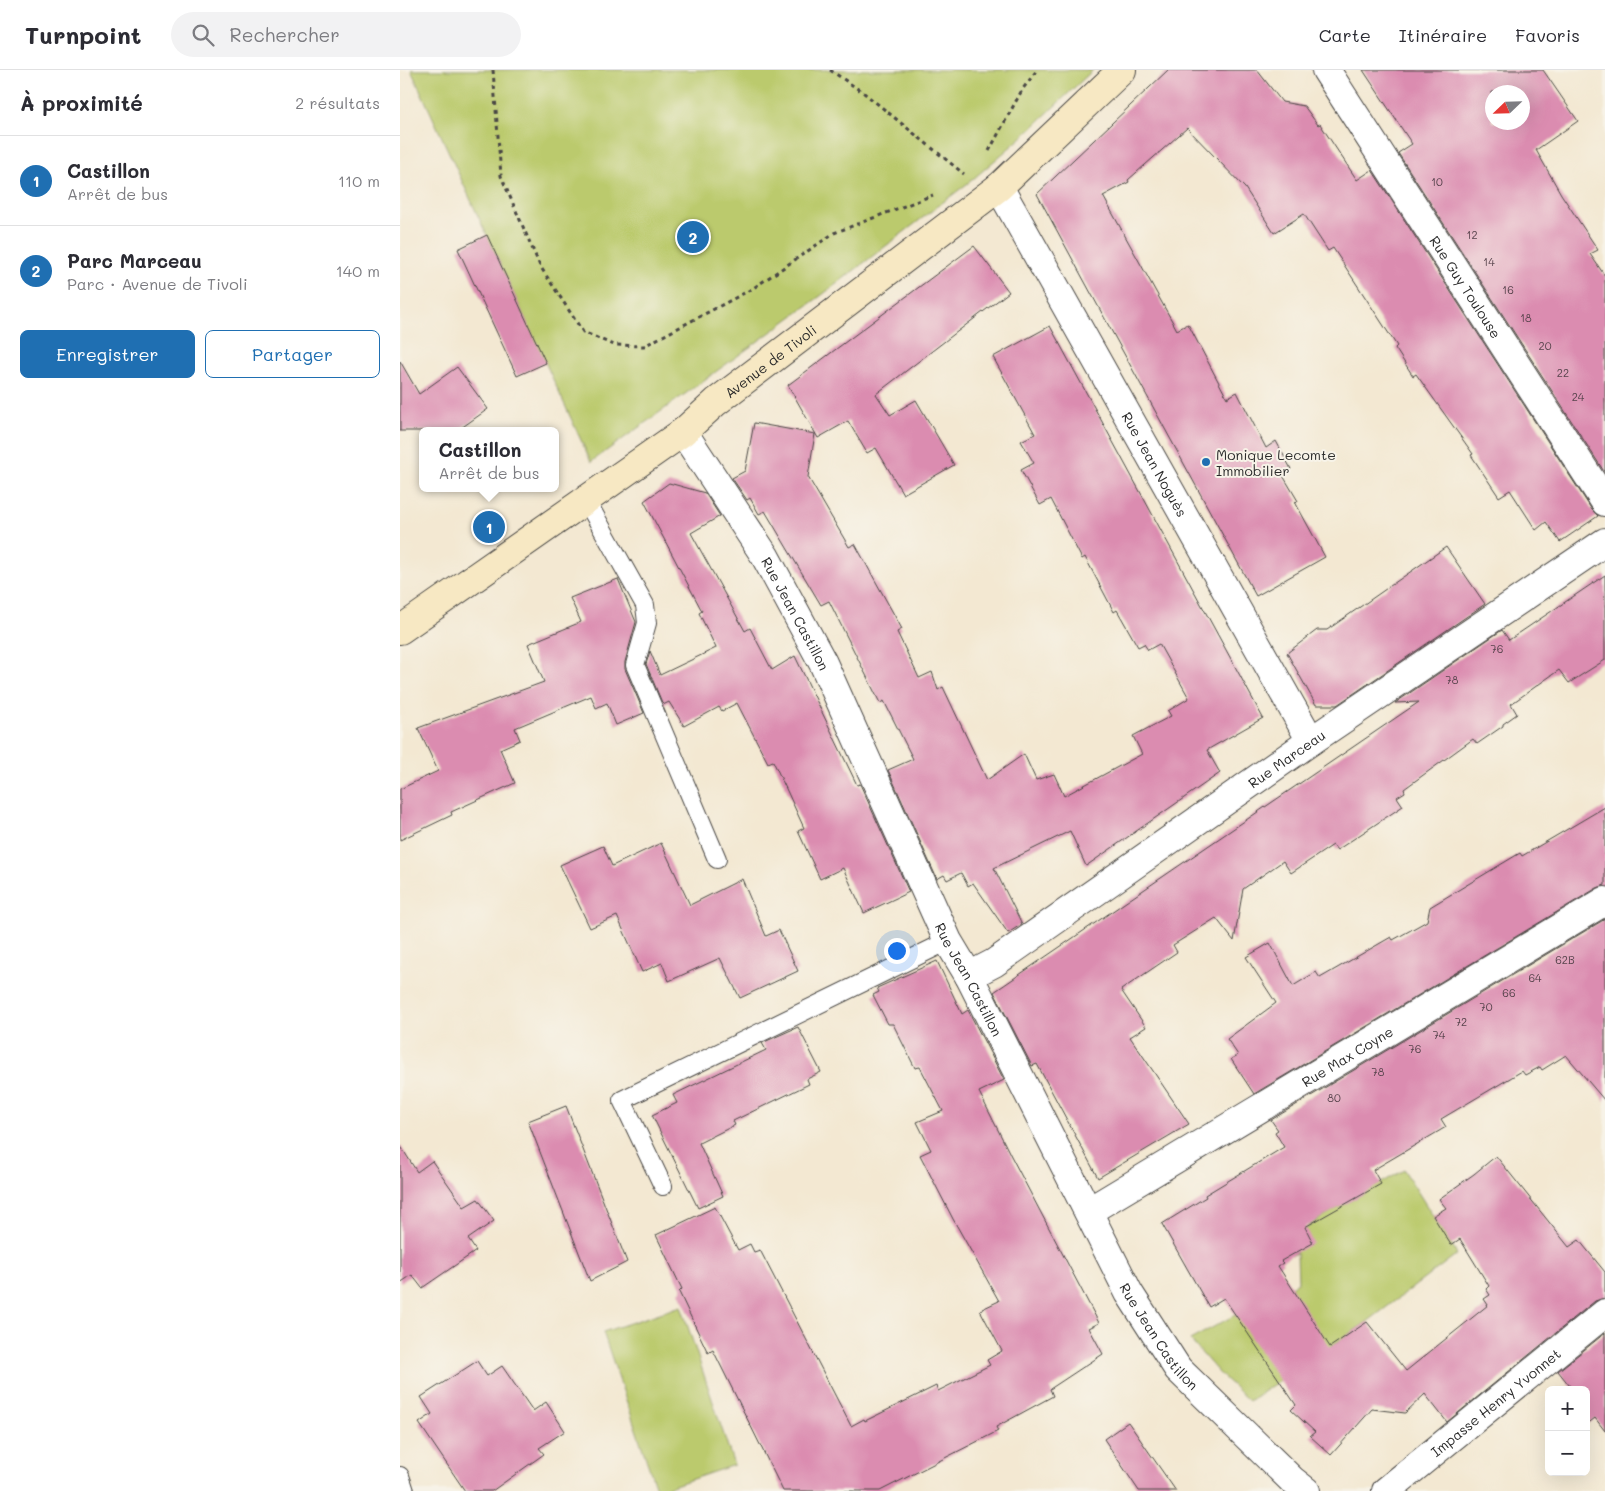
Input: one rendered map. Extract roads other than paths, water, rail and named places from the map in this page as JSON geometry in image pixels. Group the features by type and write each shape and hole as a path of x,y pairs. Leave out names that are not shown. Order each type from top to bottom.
{"street":[{"name":"Avenue de Tivoli","path":"400,630 683,432 716,402 999,186 1122,70"},
{"name":"Rue Guy Toulouse","path":"1326,70 1605,502"},
{"name":"Rue Jean Noguès","path":"999,186 1311,741"},
{"name":"Rue Jean Castillon","path":"683,432 765,556 823,663 948,941 969,976 1129,1293 1178,1369 1292,1480 1306,1491"},
{"name":"Rue Marceau","path":"969,976 994,963 1311,741 1605,542"},
{"name":"Rue Max Coyne","path":"1089,1211 1605,901"},
{"name":"Impasse Henry Yvonnet","path":"1386,1491 1605,1313"}],"lane":[{"path":"586,500 645,605 646,623 635,665 717,859"},
{"path":"663,1186 622,1100 948,941"},
{"path":"400,1476 405,1491"}],"place":[{"name":"Parc Marceau","path":"693,237"},
{"name":"Monique Lecomte Immobilier","path":"1206,462"},
{"name":"Castillon","path":"489,527"}]}
